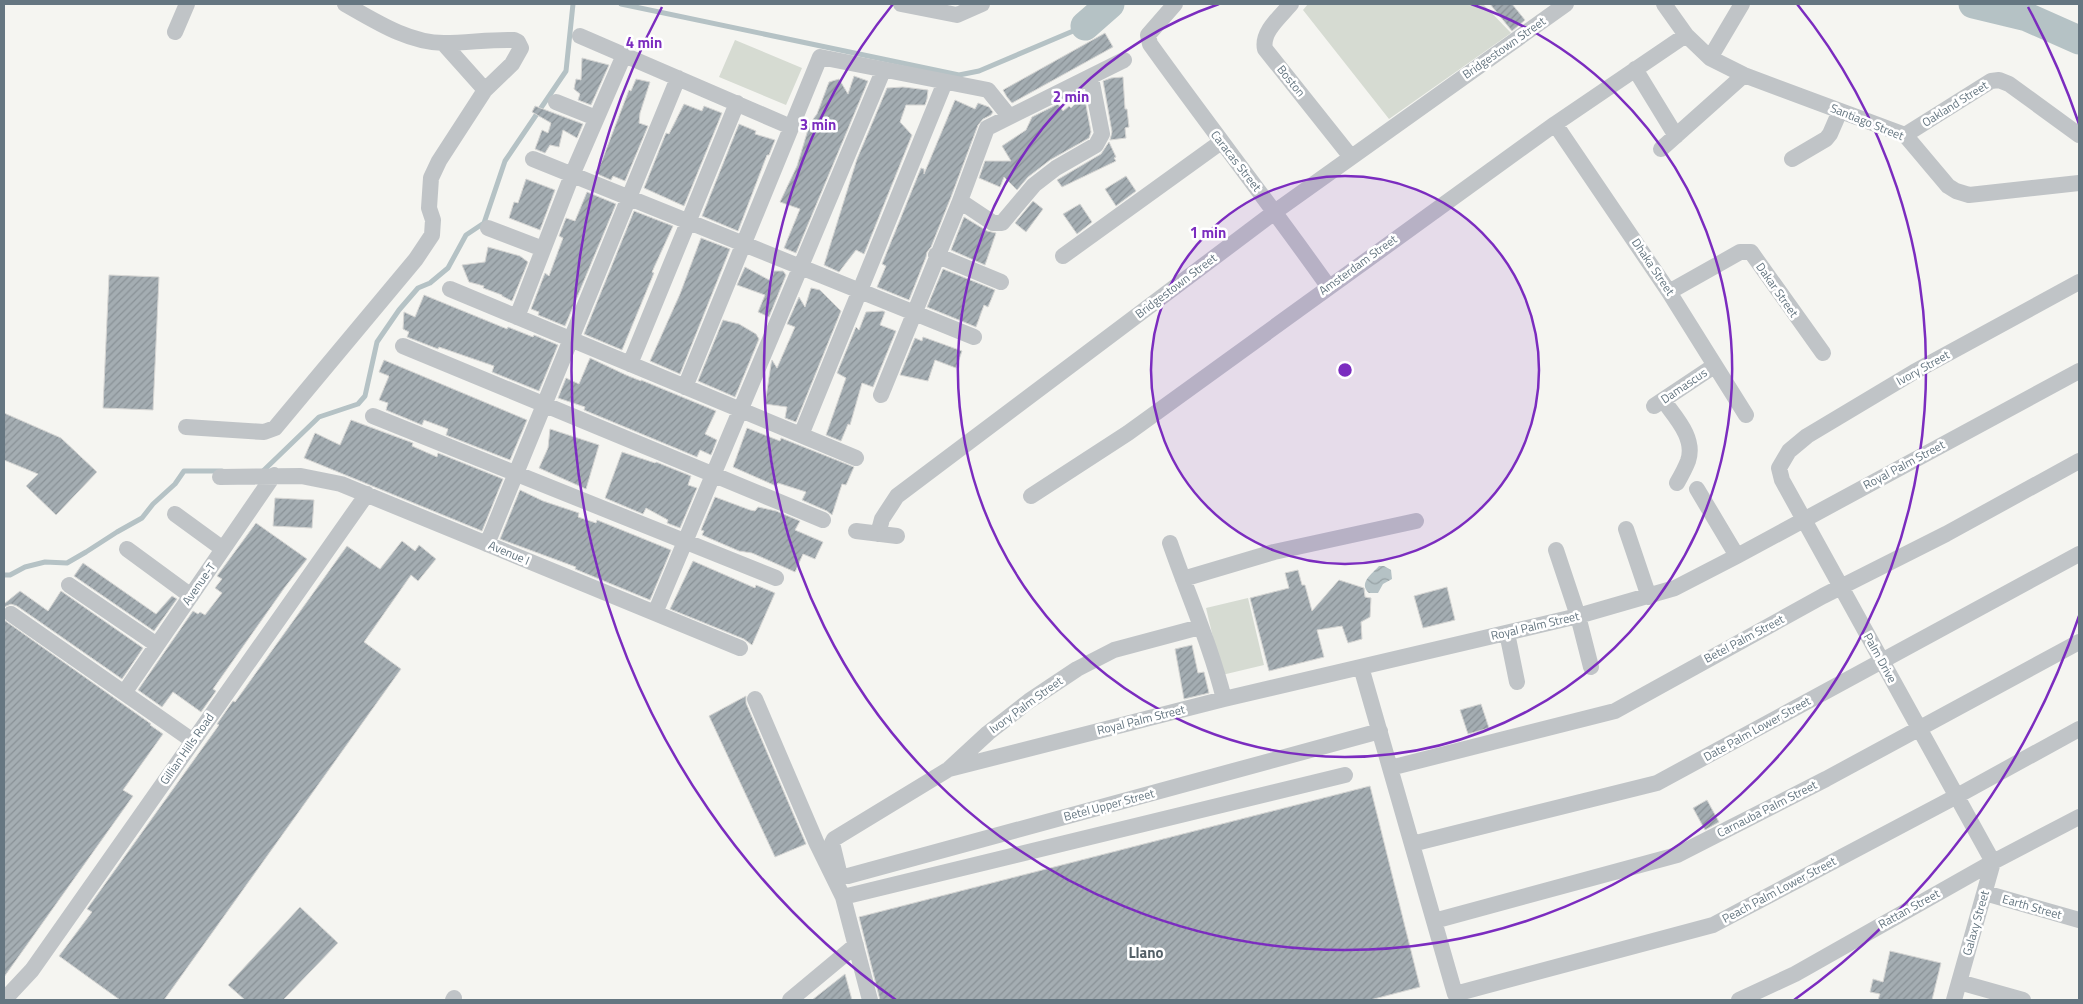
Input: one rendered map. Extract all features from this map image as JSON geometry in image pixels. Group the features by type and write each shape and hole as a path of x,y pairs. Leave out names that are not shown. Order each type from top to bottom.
{"street":[{"path":"175,32 187,4"},
{"path":"186,427 264,432 275,428 416,259 432,235 434,220 429,208 431,178 439,161 485,90 519,55 521,48 518,42 501,40 443,44 419,40 378,23 345,4"},
{"path":"901,4 957,15 982,4"},
{"name":"Caracas Street","path":"1175,4 1148,35 1150,44 1221,142 1276,211 1328,286"},
{"name":"Boston","path":"1291,4 1267,33 1263,41 1265,49 1351,157"},
{"name":"Santiago Street","path":"1664,4 1686,35 1710,58 1744,75 1906,135 1948,186 1956,191 1970,195 2079,183"},
{"path":"1710,58 1742,4"},
{"name":"Bridgestown Street","path":"878,534 882,519 897,496 1276,211 1556,6"},
{"name":"Amsterdam Street","path":"1031,496 1128,433 1328,286 1554,124 1686,35"},
{"path":"580,36 791,127"},
{"path":"443,44 485,90"},
{"path":"517,317 572,175 624,55"},
{"path":"685,387 820,57 883,71 988,90 1009,116"},
{"path":"881,396 936,255 960,201 987,128 1124,60"},
{"path":"1636,69 1676,136"},
{"path":"655,614 883,71"},
{"path":"1661,149 1744,75"},
{"path":"487,544 678,78"},
{"path":"960,201 993,223 1002,223 1034,185 1056,168 1096,145 1102,134 1091,78"},
{"name":"Oakland Street","path":"1906,135 1991,81 1999,80 2009,84 2079,135"},
{"path":"801,435 945,82"},
{"path":"556,102 596,118"},
{"path":"630,364 737,103"},
{"path":"1792,159 1830,134 1840,110"},
{"name":"Dhaka Street","path":"1554,124 1670,292 1746,415"},
{"path":"1063,256 1221,142"},
{"path":"532,159 974,337"},
{"path":"488,228 543,249"},
{"name":"Dakar Street","path":"1670,292 1740,252 1751,252 1822,353"},
{"path":"936,255 1001,282"},
{"name":"Ivory Street","path":"1779,468 1789,451 1807,436 1914,372 2079,282"},
{"path":"450,289 856,458"},
{"path":"403,346 823,520"},
{"name":"Damascus","path":"1677,483 1689,459 1687,435 1658,403 1714,366"},
{"name":"Royal Palm Street","path":"949,769 1224,699 1578,616 1675,588 2079,371"},
{"path":"373,416 776,578"},
{"name":"Betel Palm Street","path":"1390,768 1616,711 2079,461"},
{"name":"Palm Drive","path":"1779,468 1782,480 1989,855"},
{"name":"Avenue I","path":"220,477 274,476 322,479 366,494 740,648"},
{"name":"Avenue-T","path":"124,693 274,476"},
{"path":"1697,489 1737,556"},
{"name":"Gillian Hills Road","path":"4,1000 32,970 366,494"},
{"path":"175,514 223,549"},
{"path":"1183,579 1274,552 1416,521"},
{"path":"1626,529 1649,597"},
{"path":"856,531 897,536"},
{"path":"1170,543 1215,664 1224,699"},
{"path":"127,549 191,596"},
{"path":"1556,550 1578,616 1591,667"},
{"name":"Date Palm Lower Street","path":"1412,844 1649,786 1717,752 1882,660 2079,554"},
{"path":"69,585 157,645"},
{"path":"11,614 193,741"},
{"name":"Ivory Palm Street","path":"838,872 832,843 834,839 949,769 988,733 1077,669 1114,650 1200,627"},
{"path":"1507,633 1518,682"},
{"name":"Carnauba Palm Street","path":"1434,921 1677,855 2079,642"},
{"path":"1361,667 1434,921"},
{"path":"755,698 817,844 843,898 870,1000"},
{"name":"Peach Palm Lower Street","path":"1434,921 1455,994 1713,925 2079,729"},
{"name":"Betel Upper Street","path":"838,872 848,876 1380,731"},
{"path":"843,898 1345,775"},
{"name":"Rattan Street","path":"1739,1000 1763,995 1989,855 2079,817"},
{"name":"Galaxy Street","path":"1954,1000 1985,893 1989,855"},
{"name":"Earth Street","path":"1985,893 2079,920"},
{"path":"790,1000 856,946"},
{"path":"1959,982 2023,1000"}],"shaded area":[{"path":"1308,4 1483,4 1511,33 1389,119 1303,10"},
{"path":"735,40 802,68 786,105 719,77"},
{"path":"1248,598 1264,665 1222,675 1206,608"}],"water":[{"path":"1379,566 1384,566 1391,570 1392,579 1383,584 1378,593 1369,593 1365,582"}],"building":[{"path":"1490,4 1512,4 1525,20 1512,31"},
{"path":"1105,33 1113,47 1012,103 1007,97 1003,90"},
{"path":"582,58 609,65 591,105 578,100 580,94 574,89 576,79 581,80"},
{"path":"854,76 868,81 796,253 784,248 800,209 780,202 797,166 810,123 817,114 829,82 839,79 848,94"},
{"path":"1123,77 1125,109 1127,109 1129,127 1125,128 1126,138 1110,140 1112,132 1103,81"},
{"path":"636,79 650,82 640,113 639,123 648,126 625,181 613,176 611,180 595,173 601,163 629,90 631,91"},
{"path":"903,87 928,90 925,105 906,105 900,122 912,135 864,254 856,250 839,272 824,265 857,159 887,88"},
{"path":"955,100 975,109 978,103 989,107 993,112 978,125 909,300 877,287 886,266 882,264 921,168 924,169 924,174"},
{"path":"1085,100 1091,132 1089,138 1050,160 1028,177 1017,190 1004,177 1000,187 979,178 985,161 1011,161 1002,146 1026,130 1032,117 1058,104 1063,111 1069,106 1071,108 1077,102 1078,104"},
{"path":"684,104 702,111 704,106 722,113 684,206 644,188 666,133 669,134"},
{"path":"535,106 583,124 577,138 563,130 559,147 550,145 545,153 535,149 542,130 548,133 551,123 532,112"},
{"path":"739,124 756,131 755,134 775,140 769,155 767,155 738,231 702,216"},
{"path":"1109,142 1116,161 1062,187 1057,180 1101,154"},
{"path":"1126,176 1136,191 1116,206 1105,189"},
{"path":"526,179 555,190 540,230 509,218 514,202 518,203"},
{"path":"587,192 616,204 565,326 538,315 539,312 531,309 545,273 549,276 563,238 559,236 566,218 575,221"},
{"path":"1033,201 1043,209 1026,232 1015,223"},
{"path":"1080,204 1092,222 1077,234 1063,214"},
{"path":"634,211 673,226 652,272 654,273 622,350 584,334"},
{"path":"964,217 987,231 996,233 985,265 951,250"},
{"path":"701,238 730,249 680,374 650,361 680,294"},
{"path":"488,247 520,256 528,262 512,301 483,288 484,286 469,282 462,265 485,262"},
{"path":"745,267 771,281 774,271 783,271 786,275 769,317 758,312 765,295 737,285"},
{"path":"943,269 995,290 988,307 984,305 976,327 927,307"},
{"path":"109,275 159,277 153,410 103,408"},
{"path":"811,288 820,290 841,311 796,422 785,418 787,407 765,404 772,360 777,368 795,327 787,324 799,297 805,307"},
{"path":"424,295 507,329 508,327 533,337 534,335 558,345 539,391 492,372 494,366 439,347 438,349 407,337 409,332 403,329 404,312 415,317"},
{"path":"866,312 885,312 880,325 896,331 873,387 862,383 850,425 848,424 841,441 826,435 846,378 837,373 856,327 859,330"},
{"path":"723,320 739,324 756,334 759,339 735,397 698,381"},
{"path":"923,337 962,351 956,368 935,360 928,381 900,375 915,338 922,341"},
{"path":"590,358 626,375 716,411 705,434 717,440 711,455 700,450 697,457 584,410 585,407 558,398 566,378 579,384"},
{"path":"384,360 527,420 510,460 446,435 448,429 424,420 422,425 386,410 388,403 379,400 389,376 379,372"},
{"path":"4,413 61,438 97,472 56,515 26,486 38,474 4,460"},
{"path":"351,420 413,443 412,446 437,457 438,453 503,479 482,531 304,458 315,433 340,445"},
{"path":"747,428 780,441 781,438 854,467 846,485 842,484 832,515 802,500 806,492 778,483 776,486 733,467"},
{"path":"550,429 599,445 586,489 539,468 548,448"},
{"path":"622,452 656,462 691,476 688,485 697,488 680,528 667,523 668,520 646,508 643,514 605,498"},
{"path":"520,490 543,501 579,513 578,517 596,523 597,520 671,550 650,600 575,569 576,567 500,539"},
{"path":"715,497 750,510 755,511 758,507 776,511 800,521 795,530 823,542 815,559 803,554 795,572 752,553 739,551 702,535 704,531 701,530"},
{"path":"275,498 314,500 312,528 273,526"},
{"path":"256,523 307,559 213,689 216,691 201,712 173,692 162,707 138,690 193,611 205,615 222,593 215,588 222,579 217,576"},
{"path":"402,541 415,551 419,545 436,559 418,581 411,575 364,642 401,669 164,1000 120,1000 59,956 92,912 87,909 219,725 217,724 233,701 235,702 347,546 380,569"},
{"path":"693,561 755,588 756,585 775,593 752,645 744,639 670,609"},
{"path":"83,563 156,614 172,596 177,599 154,631 74,576"},
{"path":"1298,570 1302,585 1305,585 1312,611 1339,580 1364,588 1365,597 1371,598 1370,617 1361,622 1362,639 1348,643 1342,626 1317,630 1324,657 1269,671 1250,598 1289,588 1285,573"},
{"path":"1447,587 1455,620 1423,628 1414,596"},
{"path":"20,591 48,611 61,591 143,648 122,679 17,606 11,604 4,607 4,604"},
{"path":"4,620 163,734 123,790 133,796 4,977"},
{"path":"1192,645 1198,673 1204,672 1209,693 1184,699 1175,649"},
{"path":"746,696 746,703 806,844 775,857 709,716"},
{"path":"1481,704 1489,728 1468,734 1460,710"},
{"path":"1370,786 1420,987 1370,1000 880,1000 859,917"},
{"path":"1707,800 1719,822 1705,830 1693,808"},
{"path":"300,907 338,943 283,1000 245,1000 228,985"},
{"path":"1890,951 1941,963 1932,1000 1878,1000 1880,994 1870,992 1873,979 1883,982"},
{"path":"845,974 852,1000 812,1000"}],"waterway":[{"path":"263,471 319,417 358,404 365,396 377,342 399,310 418,288 430,283 448,268 466,235 484,223 505,161 566,71 573,4"},
{"path":"621,4 959,75 979,71 1085,26"},
{"path":"1085,26 1110,4"},
{"path":"1973,4 2027,17 2079,40"},
{"path":"4,575 10,575 25,567 45,562 67,563 142,518 153,504 175,484 184,471 222,471"}],"district":[{"name":"Llano","path":"1146,953"}]}
